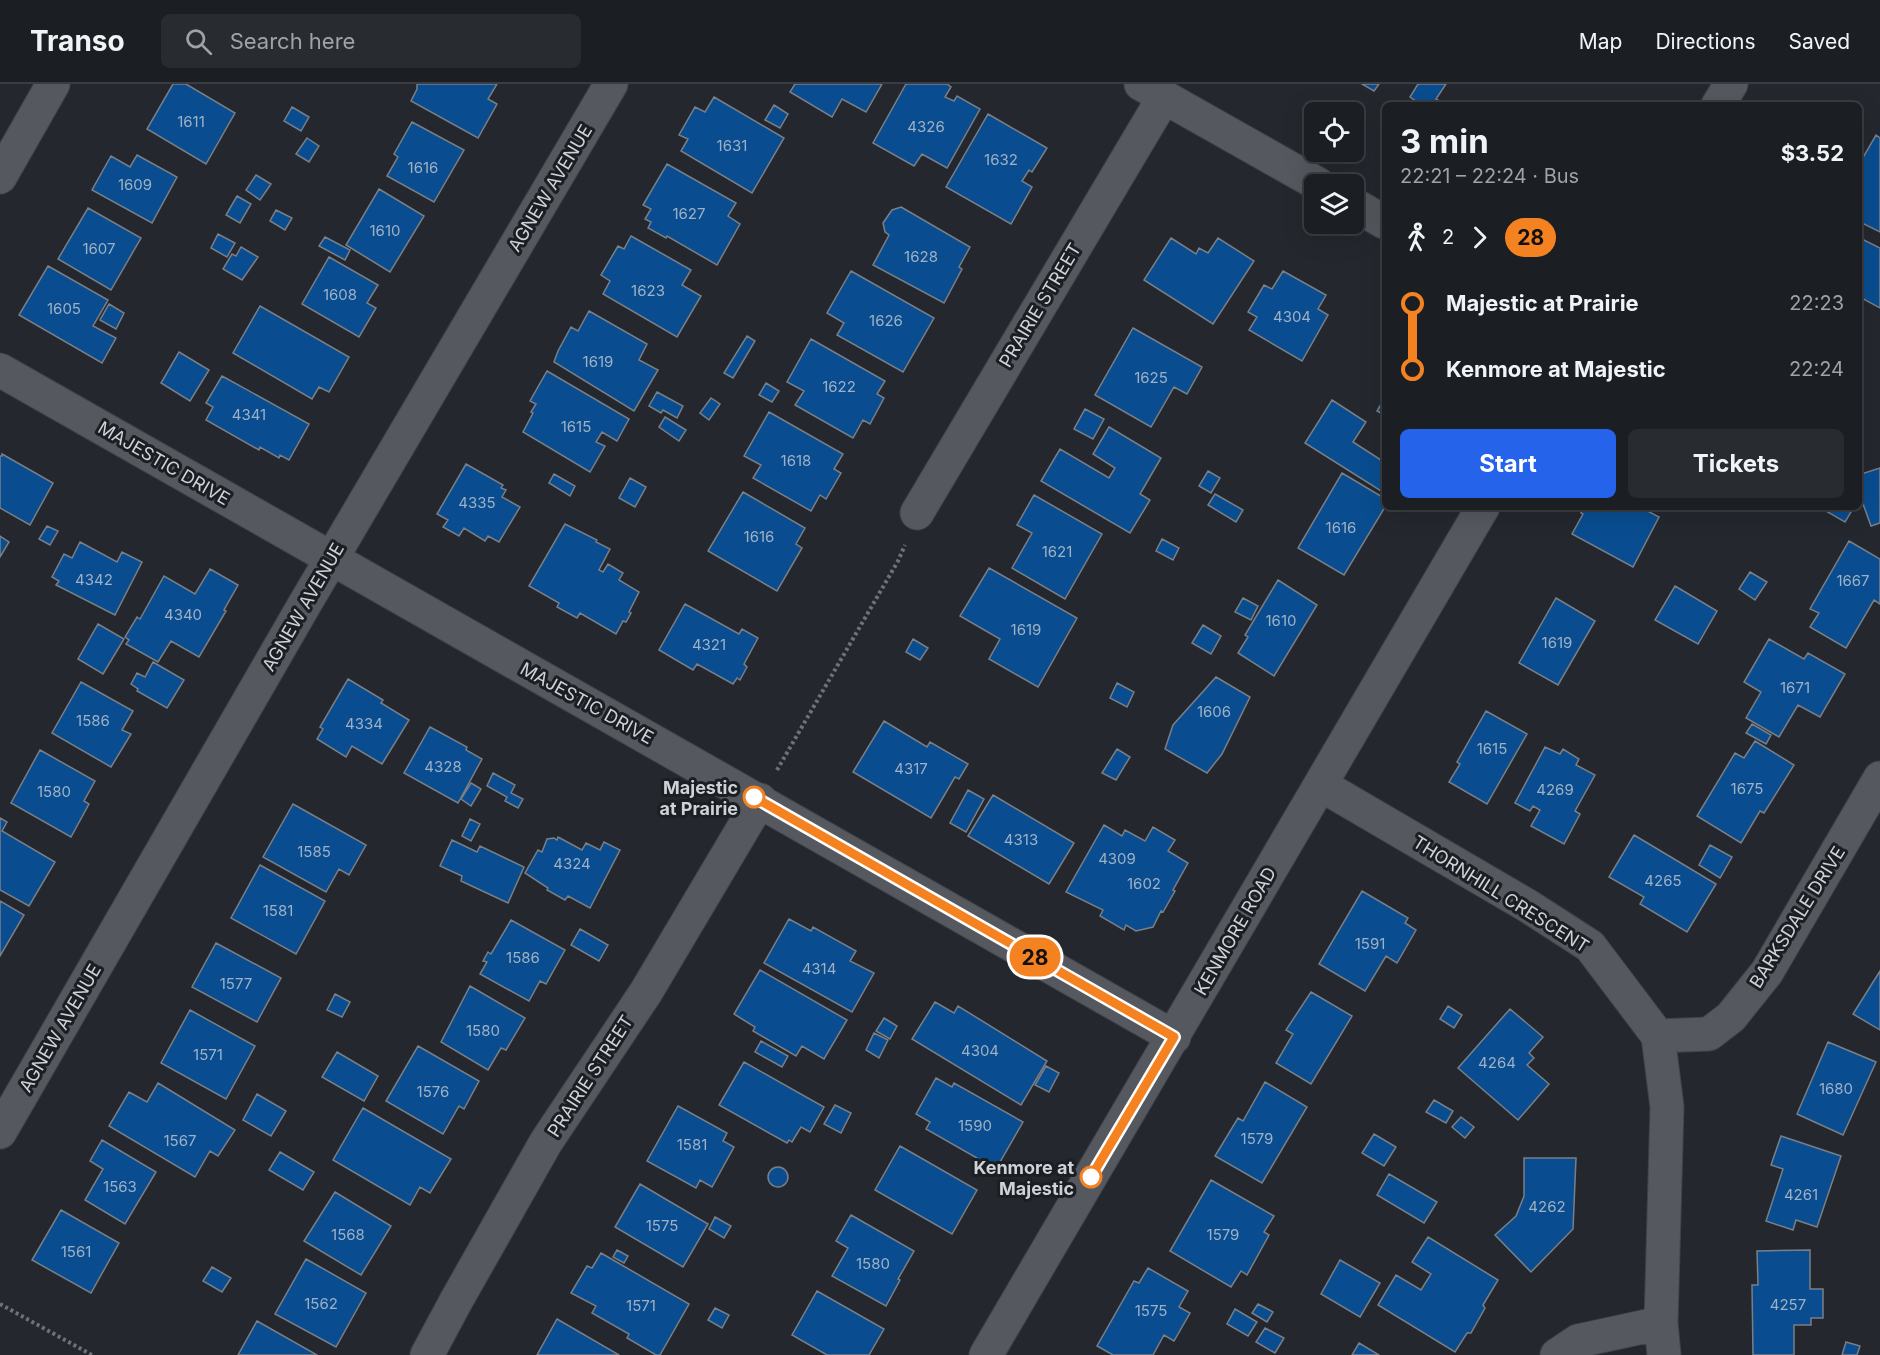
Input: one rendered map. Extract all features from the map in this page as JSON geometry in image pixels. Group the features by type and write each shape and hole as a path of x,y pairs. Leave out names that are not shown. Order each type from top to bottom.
{"street":[{"path":"0,177 53,84"},
{"name":"AGNEW AVENUE","path":"0,1132 331,558 611,84"},
{"path":"1720,102 1731,84"},
{"path":"1152,90 1304,176"},
{"name":"PRAIRIE STREET","path":"917,513 1152,90"},
{"path":"1364,210 1382,221"},
{"name":"MAJESTIC DRIVE","path":"0,370 1174,1037"},
{"name":"KENMORE ROAD","path":"986,1355 1481,510"},
{"name":"BARKSDALE DRIVE","path":"1658,1036 1709,1034 1731,1017 1767,972 1880,778"},
{"name":"THORNHILL CRESCENT","path":"1321,785 1528,906 1590,946 1658,1036 1667,1107 1662,1339"},
{"name":"PRAIRIE STREET","path":"427,1355 546,1142 646,992 760,800"},
{"path":"1557,1355 1578,1341 1662,1339"}],"path":[{"path":"760,800 898,561 917,513"},
{"path":"0,1304 92,1355"}],"building":[{"path":"173,84 186,84 235,113 206,164 147,129"},
{"path":"417,84 497,84 488,99 497,104 478,138 411,101"},
{"path":"795,84 882,84 866,112 842,99 832,117 790,92"},
{"path":"906,84 947,84 951,87 945,97 954,101 957,96 980,109 947,168 922,154 914,166 873,143"},
{"path":"1362,84 1379,84 1374,91"},
{"path":"1418,84 1446,84 1436,99 1441,102 1418,102 1410,97"},
{"path":"714,97 784,138 752,193 681,151 688,139 679,135 695,107 705,112"},
{"path":"774,105 788,114 780,128 765,120"},
{"path":"292,107 309,117 301,131 284,121"},
{"path":"988,114 1047,148 1032,172 1029,170 1022,181 1032,187 1011,224 946,187"},
{"path":"412,122 464,150 434,202 387,176 398,157 394,154"},
{"path":"1876,135 1880,138 1880,232 1862,223 1862,159"},
{"path":"307,138 319,146 309,162 296,154"},
{"path":"137,155 177,177 152,223 92,190 111,156 130,167"},
{"path":"667,164 736,203 728,216 740,224 717,265 667,236 666,238 648,228 651,222 645,219 651,209 643,205"},
{"path":"256,175 271,184 260,200 246,190"},
{"path":"379,189 424,216 390,272 346,245"},
{"path":"237,196 251,204 240,223 226,215"},
{"path":"901,207 970,247 959,267 962,269 944,303 873,265 889,235 885,232 883,223 892,210"},
{"path":"88,208 141,238 111,290 58,259"},
{"path":"276,210 292,218 285,230 270,221"},
{"path":"218,234 235,243 227,257 211,248"},
{"path":"631,236 691,270 682,285 701,296 677,337 603,294 610,281 601,275 618,246 624,249"},
{"path":"325,237 350,250 345,260 319,246"},
{"path":"1171,238 1196,254 1199,248 1208,253 1218,238 1254,261 1213,324 1144,280"},
{"path":"1862,239 1880,248 1880,308 1862,298"},
{"path":"241,247 258,257 242,280 223,269 232,254 236,256"},
{"path":"329,257 378,285 367,303 376,308 359,337 302,304"},
{"path":"48,266 108,300 93,326 116,338 102,363 19,315"},
{"path":"851,271 934,318 903,372 837,335 844,323 827,313"},
{"path":"1283,271 1326,295 1318,309 1328,315 1302,361 1249,330 1257,317 1248,312 1264,285 1272,289"},
{"path":"109,304 124,313 116,329 100,320"},
{"path":"260,306 349,357 329,392 319,387 312,399 233,353"},
{"path":"589,311 647,344 639,360 658,370 634,411 554,362 571,327 578,331"},
{"path":"1133,328 1202,367 1187,394 1174,387 1151,427 1095,395"},
{"path":"747,336 755,341 733,378 724,373"},
{"path":"811,339 885,381 877,394 884,398 870,424 863,420 853,438 795,405 804,391 787,382"},
{"path":"179,352 209,370 190,401 161,383"},
{"path":"547,371 629,419 617,441 602,432 596,442 605,446 590,472 523,432 536,404 530,401"},
{"path":"222,376 309,424 289,460 280,455 279,458 260,447 259,450 206,420 213,407 206,403"},
{"path":"766,383 779,391 772,402 759,395"},
{"path":"657,392 683,406 677,418 663,410 661,413 649,406"},
{"path":"711,398 720,404 709,420 700,413"},
{"path":"1332,400 1366,422 1353,442 1382,461 1381,491 1305,443"},
{"path":"1382,402 1382,414 1377,411"},
{"path":"1085,409 1104,419 1093,439 1074,429"},
{"path":"769,412 843,454 834,469 841,473 826,499 820,495 811,511 753,478 761,465 744,456"},
{"path":"665,417 686,430 679,441 659,427"},
{"path":"1109,427 1161,458 1140,494 1150,500 1130,533 1041,481 1060,449 1109,478 1115,468 1093,454"},
{"path":"2,454 53,483 30,525 0,508 0,456"},
{"path":"466,464 503,485 501,488 506,490 502,497 520,507 499,542 488,536 485,541 464,528 459,536 443,527 448,520 437,514"},
{"path":"1880,468 1880,523 1871,526 1862,501 1862,474"},
{"path":"1208,471 1220,478 1211,493 1199,486"},
{"path":"1342,473 1382,497 1383,510 1344,575 1298,548"},
{"path":"554,474 575,486 570,496 549,483"},
{"path":"630,478 646,487 635,507 619,498"},
{"path":"743,492 805,528 796,544 802,548 777,591 708,551"},
{"path":"1215,494 1243,510 1236,522 1208,505"},
{"path":"1034,495 1102,534 1065,599 1012,568 1032,533 1017,525"},
{"path":"1582,510 1646,510 1659,517 1633,567 1572,534 1583,514 1581,513"},
{"path":"1824,510 1852,510 1845,522"},
{"path":"565,524 610,549 599,570 603,572 608,564 623,573 619,580 639,592 629,612 631,613 626,622 623,621 616,634 580,613 577,618 557,607 559,603 529,586"},
{"path":"47,526 58,531 50,545 39,539"},
{"path":"0,536 9,542 0,557"},
{"path":"1162,539 1179,548 1173,560 1156,551"},
{"path":"1849,541 1880,559 1880,604 1874,600 1846,648 1810,627 1819,613 1810,609"},
{"path":"80,542 117,562 122,552 142,562 115,615 56,585 59,581 52,577 64,554 72,558"},
{"path":"989,568 1077,618 1038,687 989,659 1000,639 960,616"},
{"path":"210,569 238,585 224,610 226,611 199,657 171,641 158,662 126,644 129,640 125,637 137,617 140,619 164,576 195,594"},
{"path":"1750,572 1767,582 1755,600 1739,589"},
{"path":"1278,580 1317,605 1274,676 1238,653 1248,637 1245,635"},
{"path":"1675,586 1717,611 1698,644 1655,620"},
{"path":"1243,598 1258,606 1251,620 1235,612"},
{"path":"1556,598 1595,621 1558,685 1519,663"},
{"path":"685,604 739,634 742,629 758,638 744,664 747,667 740,680 737,678 733,684 697,664 693,670 659,650"},
{"path":"98,624 124,639 103,674 78,659"},
{"path":"1203,625 1221,636 1211,654 1192,643"},
{"path":"913,639 928,648 920,660 906,652"},
{"path":"1769,639 1804,659 1808,653 1845,674 1820,717 1798,705 1779,737 1746,718 1761,692 1744,682"},
{"path":"153,662 184,680 167,708 137,691 138,689 131,684 137,673 145,677"},
{"path":"1216,677 1250,697 1222,754 1207,773 1165,749 1173,725"},
{"path":"348,679 383,700 381,703 409,720 382,764 352,746 346,757 317,739 323,729 320,727"},
{"path":"81,682 133,711 122,730 131,734 111,767 52,733"},
{"path":"1117,683 1134,692 1127,707 1110,698"},
{"path":"1486,711 1527,734 1487,804 1449,782 1460,764 1457,762"},
{"path":"884,721 927,747 930,742 968,764 959,779 955,777 931,818 853,772"},
{"path":"1752,724 1771,735 1766,744 1746,733"},
{"path":"430,727 467,747 466,750 482,759 458,803 404,773"},
{"path":"1755,741 1794,765 1764,813 1760,811 1741,843 1697,816 1735,753 1744,758"},
{"path":"1545,747 1560,754 1563,749 1579,759 1576,765 1595,775 1575,811 1580,814 1564,844 1531,826 1540,810 1533,806 1530,811 1515,803"},
{"path":"1117,749 1130,757 1116,780 1102,773"},
{"path":"40,750 95,781 84,801 89,804 71,837 11,803"},
{"path":"493,773 515,785 511,793 523,799 518,808 505,801 507,797 487,786"},
{"path":"471,783 481,789 471,806 461,799"},
{"path":"968,790 984,799 966,832 950,823"},
{"path":"993,795 1074,843 1049,884 968,836"},
{"path":"293,804 366,845 349,875 339,869 326,892 263,857"},
{"path":"0,818 7,822 2,831 55,862 29,906 0,890"},
{"path":"470,819 480,824 471,841 462,836"},
{"path":"1104,825 1122,836 1125,830 1145,841 1153,827 1175,840 1168,851 1188,863 1173,890 1175,891 1153,927 1136,931 1126,925 1124,930 1100,916 1103,910 1066,892"},
{"path":"1634,835 1716,884 1687,932 1640,904 1644,897 1609,877"},
{"path":"558,837 582,850 586,843 600,850 604,842 620,850 590,908 568,896 565,900 525,873 538,850 542,852 547,839 557,840"},
{"path":"452,840 477,852 480,846 524,867 508,903 461,881 462,876 440,866"},
{"path":"1710,845 1732,857 1720,878 1699,865"},
{"path":"260,865 325,901 296,954 231,918"},
{"path":"1362,891 1408,918 1405,923 1416,930 1397,963 1386,956 1365,991 1319,964"},
{"path":"0,901 24,915 0,956"},
{"path":"789,919 811,931 813,927 856,951 850,961 874,973 852,1012 764,963"},
{"path":"511,920 565,950 546,984 540,981 529,1001 480,974 487,962 483,961 488,952 491,954"},
{"path":"580,929 608,945 599,961 571,945"},
{"path":"216,943 281,978 257,1022 192,987"},
{"path":"760,970 847,1020 824,1059 802,1046 796,1056 753,1031 755,1027 734,1014"},
{"path":"1880,971 1880,1030 1853,1014"},
{"path":"470,986 525,1018 506,1050 501,1048 488,1070 441,1042"},
{"path":"1311,992 1352,1016 1311,1084 1276,1063 1293,1034 1286,1030"},
{"path":"335,994 350,1002 342,1017 327,1010"},
{"path":"935,1002 954,1013 958,1006 1047,1061 1021,1105 912,1039"},
{"path":"1448,1006 1462,1015 1454,1028 1440,1019"},
{"path":"1510,1009 1543,1037 1529,1053 1534,1058 1527,1065 1549,1084 1518,1120 1458,1068"},
{"path":"190,1010 255,1046 226,1099 161,1063"},
{"path":"884,1018 897,1026 890,1039 876,1031"},
{"path":"874,1033 888,1040 879,1058 866,1050"},
{"path":"761,1041 788,1056 782,1067 755,1052"},
{"path":"1828,1042 1876,1062 1843,1135 1797,1114"},
{"path":"418,1046 479,1081 464,1109 459,1106 443,1134 386,1101"},
{"path":"337,1052 378,1076 364,1101 322,1077"},
{"path":"744,1062 824,1107 810,1132 801,1127 792,1142 789,1140 787,1143 719,1105"},
{"path":"1046,1066 1059,1073 1049,1092 1035,1085"},
{"path":"936,1078 952,1087 954,1083 1023,1122 996,1169 926,1129 930,1122 916,1114"},
{"path":"1265,1082 1307,1107 1262,1183 1215,1156 1238,1118 1243,1121"},
{"path":"158,1083 235,1130 218,1156 210,1151 195,1177 109,1126 129,1092 147,1102"},
{"path":"257,1094 286,1111 271,1136 243,1120"},
{"path":"1434,1100 1453,1111 1446,1123 1426,1112"},
{"path":"835,1105 851,1113 841,1133 824,1124"},
{"path":"678,1106 727,1133 723,1141 734,1147 712,1187 700,1180 696,1188 647,1161"},
{"path":"363,1108 451,1159 430,1193 420,1187 410,1205 333,1160"},
{"path":"1461,1117 1474,1127 1465,1138 1452,1127"},
{"path":"1374,1134 1396,1147 1384,1166 1362,1153"},
{"path":"1781,1136 1841,1156 1817,1227 1796,1220 1793,1230 1766,1221 1783,1169 1771,1165"},
{"path":"102,1140 156,1172 125,1224 85,1200 103,1169 90,1161"},
{"path":"900,1146 977,1190 952,1234 875,1190"},
{"path":"280,1152 314,1172 303,1190 269,1170"},
{"path":"1524,1158 1576,1158 1573,1229 1531,1272 1495,1235 1516,1216 1524,1196"},
{"path":"778,1167 785,1170 788,1177 785,1184 778,1187 771,1184 768,1177 771,1170"},
{"path":"1389,1174 1437,1202 1424,1223 1377,1195"},
{"path":"1211,1180 1274,1216 1264,1232 1269,1235 1247,1275 1241,1271 1231,1287 1170,1251"},
{"path":"640,1184 708,1224 683,1267 615,1227"},
{"path":"335,1192 391,1226 361,1275 304,1241"},
{"path":"61,1210 119,1243 91,1293 32,1260"},
{"path":"851,1215 914,1251 886,1306 832,1276 848,1248 836,1241"},
{"path":"715,1217 731,1226 724,1238 709,1229"},
{"path":"1428,1237 1498,1280 1483,1305 1485,1308 1471,1333 1467,1333 1455,1352 1378,1305 1396,1275 1421,1290 1431,1274 1412,1262"},
{"path":"617,1250 628,1256 624,1263 613,1257"},
{"path":"1810,1250 1810,1289 1823,1289 1823,1318 1811,1318 1811,1325 1794,1325 1794,1355 1753,1355 1752,1285 1758,1285 1757,1251"},
{"path":"601,1253 689,1304 660,1355 656,1355 627,1338 629,1334 592,1313 596,1306 571,1293 587,1266 592,1268"},
{"path":"306,1259 366,1293 336,1347 275,1314"},
{"path":"1340,1260 1380,1283 1360,1317 1321,1294"},
{"path":"212,1267 231,1278 222,1292 203,1281"},
{"path":"1148,1268 1188,1291 1179,1307 1190,1313 1174,1341 1164,1335 1153,1355 1113,1355 1097,1346 1134,1281 1139,1283"},
{"path":"817,1291 884,1329 869,1355 827,1355 792,1335"},
{"path":"1258,1304 1273,1312 1267,1322 1252,1313"},
{"path":"715,1308 729,1315 722,1328 708,1320"},
{"path":"1235,1309 1257,1322 1248,1336 1227,1324"},
{"path":"557,1319 619,1355 537,1355"},
{"path":"257,1321 317,1355 238,1355"},
{"path":"1265,1328 1284,1338 1275,1353 1256,1342"},
{"path":"1846,1342 1860,1346 1857,1355 1842,1355"},
{"path":"1359,1343 1379,1355 1352,1355"}],"bus line":[{"name":"28","path":"754,797 1174,1037 1091,1177"}],"place":[{"name":"Majestic at Prairie","path":"754,797"},
{"name":"Kenmore at Majestic","path":"1091,1177"}]}
